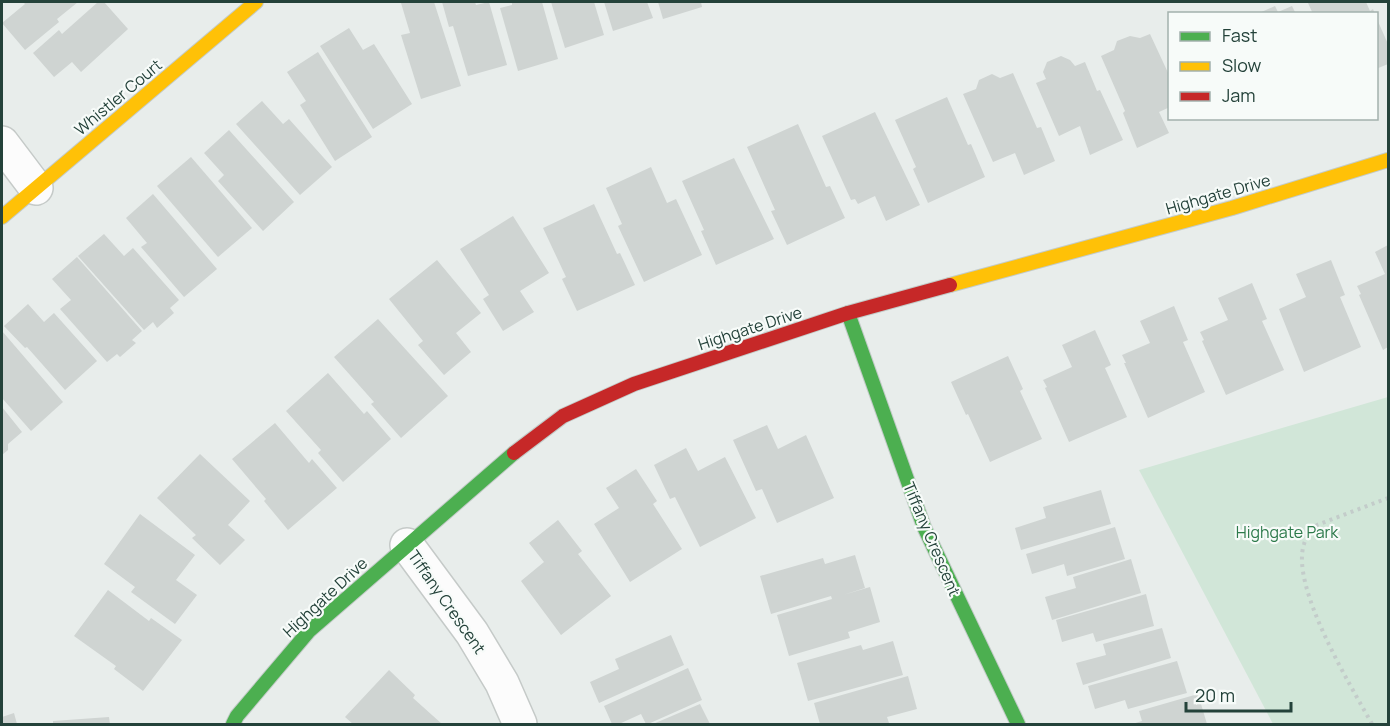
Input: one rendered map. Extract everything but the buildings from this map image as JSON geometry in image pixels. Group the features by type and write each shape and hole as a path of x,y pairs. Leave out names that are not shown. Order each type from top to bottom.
{"street":[{"name":"Whistler Court","path":"2,217 256,2"},
{"path":"2,143 36,188"},
{"name":"Highgate Drive","path":"233,724 237,716 309,631 406,544 524,445 563,416 634,384 848,313 1232,207 1389,160"},
{"name":"Tiffany Crescent","path":"848,313 924,527 1018,724"},
{"name":"Tiffany Crescent","path":"406,544 472,633 502,683 520,724"}],"path":[{"path":"1372,724 1320,622 1303,579 1303,545 1317,525 1389,498"}],"green space":[{"name":"Highgate Park","path":"1388,397 1388,724 1273,724 1139,470"}],"traffic: fast":[{"path":"848,313 924,527 1018,724"},
{"path":"233,724 237,716 309,631 514,453"}],"traffic: slow":[{"path":"2,217 256,2"},
{"path":"950,285 1232,208 1388,160"}],"traffic: jam":[{"path":"514,453 563,416 634,384 848,313 950,285"}]}
